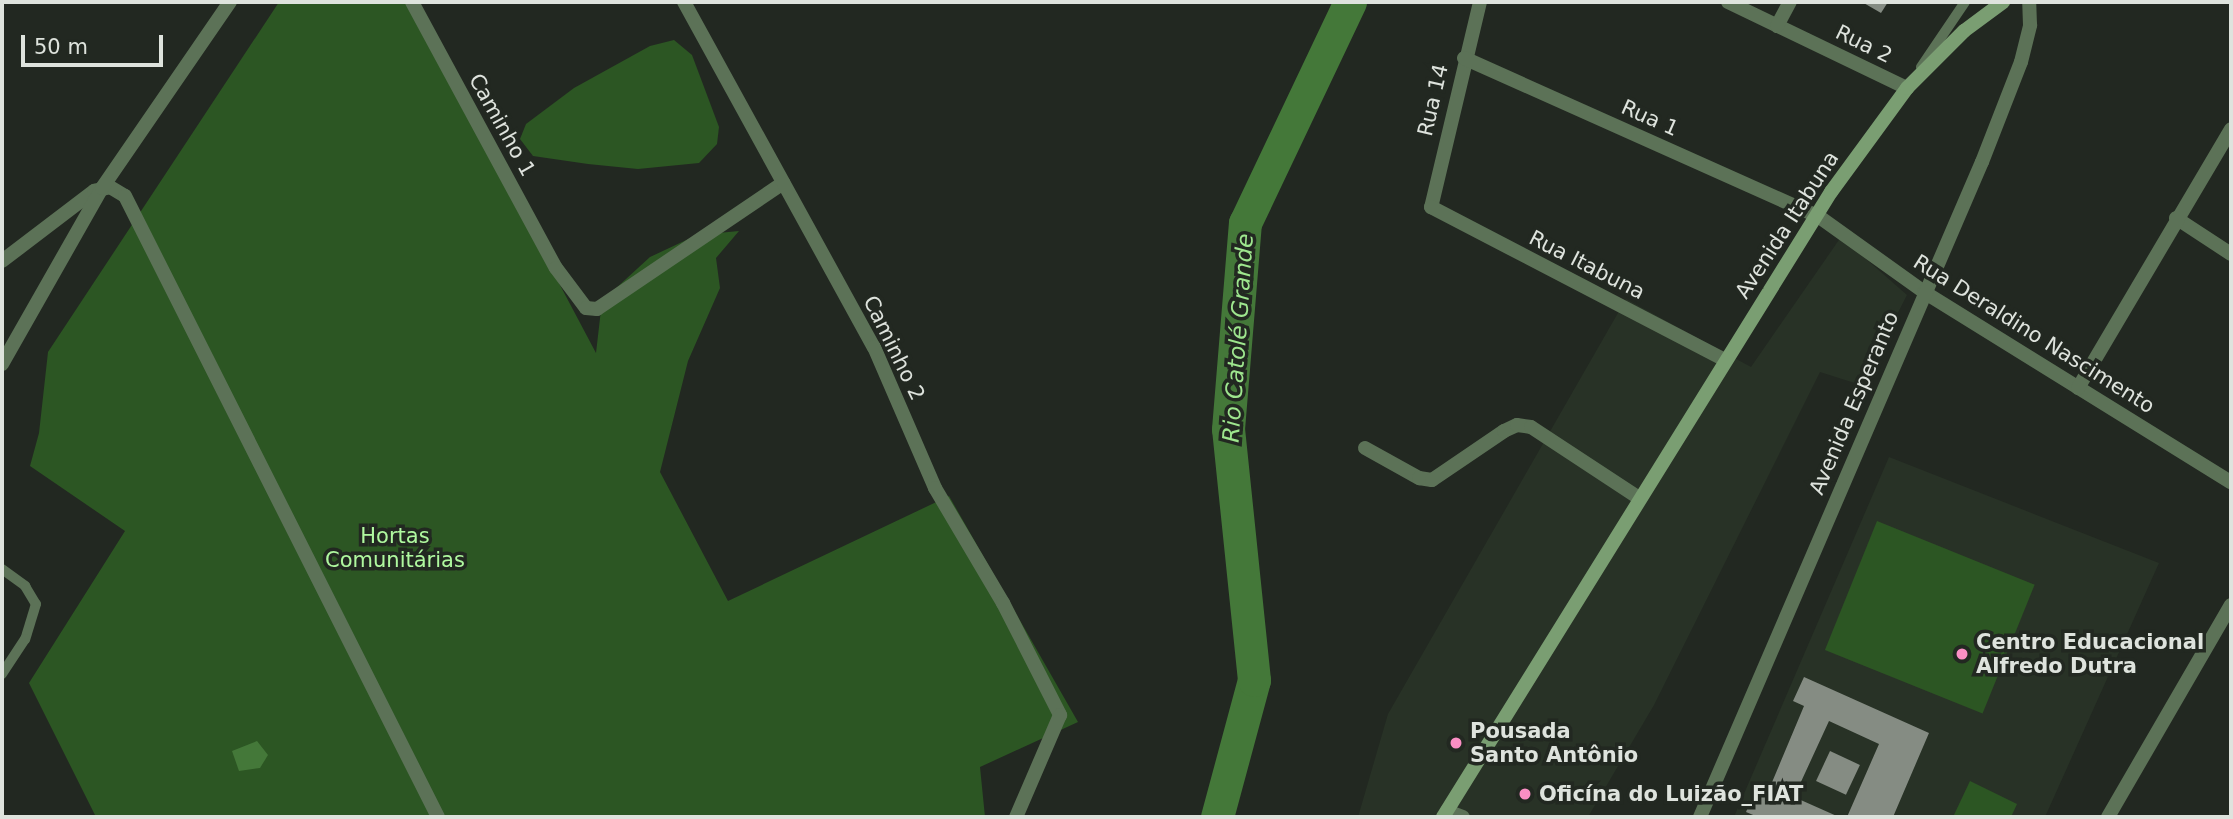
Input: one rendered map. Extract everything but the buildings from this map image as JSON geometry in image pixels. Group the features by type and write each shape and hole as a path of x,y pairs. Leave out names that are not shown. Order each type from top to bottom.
{"main road":[{"name":"Avenida Itabuna","path":"1445,814 1723,359 1818,216 1907,88 1964,31 2003,2"}],"street":[{"path":"2,364 102,188 230,2"},
{"name":"Caminho 1","path":"412,2 556,268 580,303 597,309 783,183"},
{"name":"Caminho 2","path":"684,2 874,347 935,488 1003,603 1060,715 1016,817"},
{"name":"Rua 14","path":"1430,208 1464,58 1480,2"},
{"name":"Rua 2","path":"1728,2 1907,88"},
{"path":"1777,26 1790,2"},
{"name":"Avenida Esperanto","path":"1700,817 2021,62 2030,25 2029,2"},
{"name":"Rua 1","path":"1464,58 1818,216"},
{"path":"2078,388 2231,129"},
{"path":"2,261 102,188"},
{"path":"102,188 125,196 438,817"},
{"name":"Rua Itabuna","path":"1430,208 1723,359"},
{"name":"Rua Deraldino Nascimento","path":"1818,216 1924,292 2231,482"},
{"path":"2176,218 2231,254"},
{"path":"1365,448 1419,478 1432,480 1503,431 1517,425 1531,427 1639,498"},
{"path":"2108,817 2231,605"},
{"path":"1445,814 1464,817"}],"lane":[{"path":"1907,88 1965,2"},
{"path":"2,569 25,586 36,604 25,639 2,674"}],"shaded area":[{"path":"1841,237 1907,295 1861,385 1820,372 1654,705 1588,817 1358,817 1388,714 1626,299 1751,367"},
{"name":"Centro Educacional Alfredo Dutra","path":"1889,457 2159,563 2045,817 1734,817"},
{"path":"257,741 268,755 260,768 239,771 232,751"}],"green space":[{"name":"Hortas Comunitárias","path":"279,2 410,2 596,353 602,301 650,257 697,235 739,231 716,258 720,288 688,361 660,472 728,601 949,496 1078,722 980,767 985,817 96,817 29,683 125,531 30,466 39,433 48,352"},
{"path":"674,40 692,55 719,127 717,144 699,163 638,169 588,164 533,156 520,139 526,124 574,88 650,46"},
{"path":"1877,521 2035,585 1983,714 1825,650"},
{"path":"1970,781 2017,804 2011,817 1953,817"}],"waterway":[{"name":"Rio Catolé Grande","path":"1217,817 1254,680 1228,429 1245,223 1350,2"}],"place":[{"name":"Centro Educacional Alfredo Dutra","path":"1962,654"},
{"name":"Pousada Santo Antônio","path":"1456,743"},
{"name":"Oficína do Luizão_FIAT","path":"1525,794"}]}
